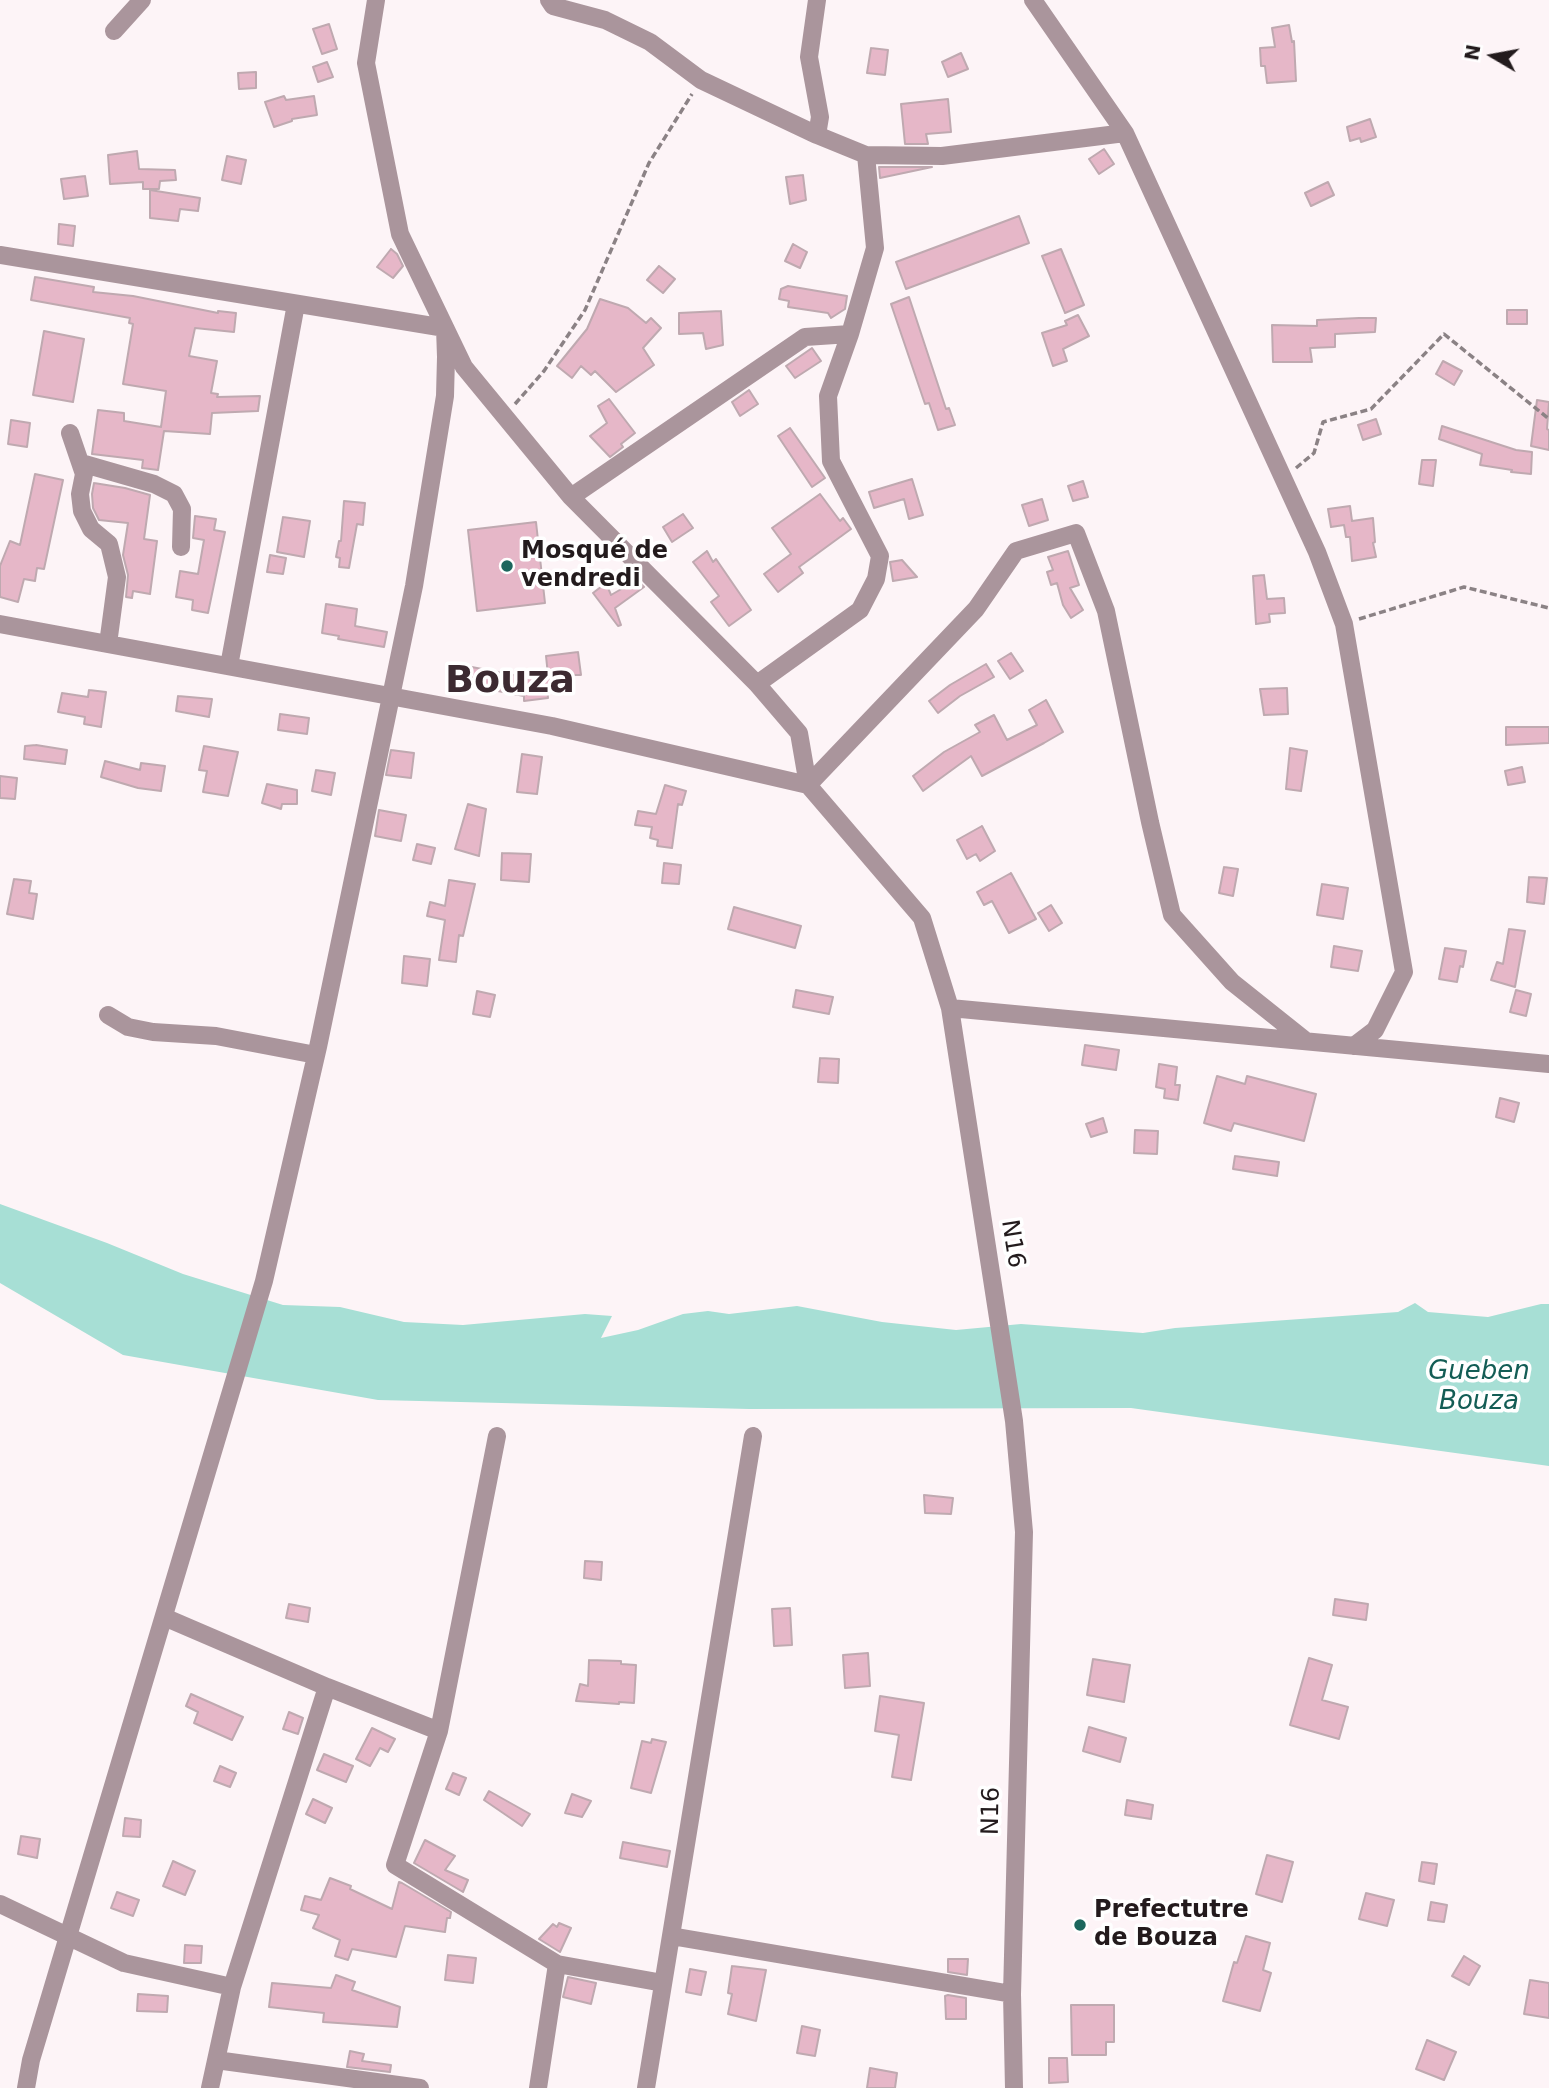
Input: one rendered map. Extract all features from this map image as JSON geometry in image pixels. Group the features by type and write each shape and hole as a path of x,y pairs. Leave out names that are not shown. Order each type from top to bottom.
{"street":[{"path":"114,31 142,0"},
{"path":"376,0 366,63 400,234 464,368 571,497 757,684 799,733 808,785"},
{"path":"549,0 553,6 606,20 650,42 701,80 866,155 942,156 1125,133"},
{"path":"817,0 809,57 820,117 817,135"},
{"path":"1033,0 1125,133 1317,552 1344,624 1404,972 1375,1030 1354,1046"},
{"path":"757,684 860,610 876,579 880,555 831,461 828,396 850,334 875,248 866,155"},
{"path":"0,255 445,328"},
{"path":"229,666 296,304"},
{"path":"26,2088 31,2060 264,1281 316,1055 414,586 445,396 445,328"},
{"path":"571,497 805,337 850,334"},
{"path":"70,433 84,474 80,494 82,511 91,528 109,544 117,577 108,644"},
{"path":"81,463 154,484 174,494 182,509 181,547"},
{"path":"808,785 975,609 1016,551 1076,533 1106,611 1172,915 1232,982 1306,1041"},
{"path":"0,624 552,726 808,785"},
{"name":"N16","path":"808,785 922,918 950,1008 1014,1421 1024,1532 1012,1994 1014,2088"},
{"path":"950,1008 1549,1064"},
{"path":"108,1015 128,1027 153,1032 216,1036 316,1055"},
{"path":"497,1436 439,1731 395,1865 557,1964 663,1983"},
{"path":"646,2088 753,1436"},
{"path":"164,1617 327,1687 439,1731"},
{"path":"210,2088 232,1987 327,1687"},
{"path":"0,1904 124,1963 232,1987"},
{"path":"671,1936 1012,1994"},
{"path":"538,2088 557,1964"},
{"path":"216,2060 420,2088"}],"path":[{"path":"504,416 544,371 585,310 649,163 701,80"},
{"path":"1283,479 1314,453 1323,422 1371,408 1444,334 1549,419"},
{"path":"1344,624 1464,587 1549,608"}],"water":[{"name":"Gueben Bouza","path":"0,1204 183,1274 283,1305 340,1307 404,1322 463,1325 585,1314 612,1316 601,1338 638,1330 683,1314 708,1311 729,1314 797,1306 882,1322 956,1330 1021,1324 1143,1333 1175,1328 1398,1312 1415,1303 1428,1312 1488,1317 1549,1304 1549,1466 1131,1408 749,1409 378,1400 123,1355 0,1283"}],"building":[{"path":"329,24 337,49 322,54 313,29"},
{"path":"1289,25 1292,42 1294,41 1296,81 1267,83 1265,66 1261,66 1260,48 1275,47 1272,28"},
{"path":"871,48 888,50 885,75 867,73"},
{"path":"961,53 968,69 948,77 942,62"},
{"path":"327,62 333,77 318,82 313,67"},
{"path":"256,72 256,88 239,89 238,73"},
{"path":"284,96 286,100 314,96 317,115 292,119 274,127 265,102"},
{"path":"948,99 951,132 926,134 928,144 905,144 901,104"},
{"path":"1370,119 1376,137 1361,142 1360,138 1350,141 1347,127"},
{"path":"1104,149 1114,164 1099,174 1089,159"},
{"path":"137,151 139,169 175,170 176,180 160,181 159,189 143,189 143,182 110,184 108,155"},
{"path":"227,156 246,160 241,184 222,180"},
{"path":"879,167 932,167 880,178"},
{"path":"803,175 806,200 790,204 786,177"},
{"path":"85,176 88,196 64,199 61,179"},
{"path":"1328,182 1334,195 1311,206 1305,193"},
{"path":"150,190 200,198 198,211 180,209 178,221 150,218"},
{"path":"1019,216 1029,243 906,289 896,262"},
{"path":"59,224 75,226 73,246 58,244"},
{"path":"793,244 807,252 800,268 785,261"},
{"path":"391,249 403,266 393,278 377,267"},
{"path":"1061,249 1084,305 1065,313 1042,256"},
{"path":"659,266 675,279 663,293 647,280"},
{"path":"35,277 94,287 93,292 133,296 218,313 236,313 234,332 195,328 189,356 217,361 211,393 218,394 217,397 260,396 258,411 212,413 210,434 164,431 158,470 142,468 143,460 92,454 98,410 124,413 124,421 161,427 166,391 123,384 133,324 129,323 130,318 31,300"},
{"path":"788,286 847,296 845,309 831,318 828,313 788,307 789,301 779,299 781,289"},
{"path":"909,297 946,409 949,408 955,425 938,430 929,403 925,404 891,304"},
{"path":"600,299 628,308 646,323 651,318 661,328 643,348 654,365 616,392 595,371 591,375 581,366 572,378 557,366 587,329"},
{"path":"1507,310 1527,310 1527,324 1507,324"},
{"path":"721,311 723,345 706,349 703,333 679,334 679,313"},
{"path":"1078,315 1089,336 1063,349 1067,361 1053,366 1042,333 1067,325 1065,321"},
{"path":"1376,318 1375,332 1335,334 1335,347 1310,348 1312,362 1273,362 1272,325 1317,326 1317,320"},
{"path":"44,331 84,339 73,402 33,395"},
{"path":"812,348 821,361 795,378 786,366"},
{"path":"1443,361 1462,371 1454,385 1436,374"},
{"path":"749,390 758,404 740,416 732,402"},
{"path":"609,399 635,433 610,457 590,436 607,423 598,406"},
{"path":"1537,400 1549,402 1549,450 1531,446"},
{"path":"1376,419 1381,434 1363,440 1358,425"},
{"path":"11,420 30,423 27,447 8,444"},
{"path":"1442,426 1516,450 1532,452 1531,474 1480,465 1482,454 1439,439"},
{"path":"790,428 825,478 812,487 778,436"},
{"path":"1422,460 1436,460 1433,486 1419,484"},
{"path":"35,474 63,480 44,569 37,568 35,581 24,579 18,602 0,597 0,566 10,541 20,545"},
{"path":"912,479 923,515 909,519 904,499 874,508 869,492"},
{"path":"1083,481 1088,497 1073,501 1068,486"},
{"path":"94,483 150,495 144,539 157,541 150,594 133,591 132,598 126,597 128,575 123,555 128,523 99,520 93,508"},
{"path":"820,494 840,521 843,518 851,529 799,567 803,573 778,592 764,574 791,554 772,528"},
{"path":"1042,499 1048,520 1029,526 1022,505"},
{"path":"344,501 365,503 363,525 357,524 349,568 339,567 340,558 336,557 341,541"},
{"path":"1350,506 1352,521 1373,518 1376,557 1352,561 1350,537 1346,537 1344,525 1331,527 1328,509"},
{"path":"683,514 693,528 672,542 663,527"},
{"path":"195,516 216,519 214,530 225,532 208,613 192,610 193,600 176,597 180,571 198,574 204,540 193,538"},
{"path":"283,517 310,521 304,557 277,552"},
{"name":"Mosqué de vendredi","path":"536,522 545,603 477,611 468,530"},
{"path":"707,551 713,562 716,559 751,610 729,626 711,602 719,596 693,562"},
{"path":"1068,551 1079,585 1070,588 1083,610 1071,618 1063,605 1057,583 1051,585 1047,572 1053,570 1048,557"},
{"path":"270,555 286,558 283,574 267,572"},
{"path":"902,560 917,577 893,581 890,562"},
{"path":"1264,575 1267,599 1284,598 1285,613 1269,614 1270,622 1256,624 1253,576"},
{"path":"637,580 644,587 615,608 621,625 618,626 593,593 606,583 611,595"},
{"path":"326,604 357,609 355,626 387,632 384,647 338,639 339,636 322,633"},
{"path":"578,652 581,675 574,675 570,693 547,688 548,698 524,701 524,696 451,682 456,664 524,677 548,675 546,656"},
{"path":"1011,653 1023,671 1010,679 998,661"},
{"path":"986,664 994,677 960,696 938,713 929,701"},
{"path":"1287,688 1288,714 1264,715 1260,689"},
{"path":"89,690 106,692 101,727 84,724 85,717 58,712 62,693 88,697"},
{"path":"178,696 212,699 209,717 176,711"},
{"path":"1046,700 1063,732 1044,743 982,776 971,756 923,791 913,776 944,752 980,732 975,725 994,715 1007,740 1037,725 1029,710"},
{"path":"280,714 309,718 307,734 278,730"},
{"path":"1506,727 1549,727 1549,743 1506,745"},
{"path":"25,746 67,750 65,764 24,759"},
{"path":"204,746 238,752 228,796 203,792 207,771 199,770"},
{"path":"1290,748 1307,751 1301,791 1286,789"},
{"path":"391,750 414,753 411,778 386,775"},
{"path":"522,754 542,757 537,794 517,792"},
{"path":"105,761 140,770 141,763 165,766 161,791 138,788 101,777"},
{"path":"1522,767 1525,782 1508,785 1505,771"},
{"path":"316,770 335,773 331,795 312,791"},
{"path":"0,776 17,778 15,799 0,798"},
{"path":"267,784 297,790 297,804 282,804 281,809 262,803"},
{"path":"665,785 686,791 682,805 678,804 672,848 657,846 658,840 650,838 652,827 635,825 638,811 656,814"},
{"path":"468,804 486,809 479,856 455,849"},
{"path":"379,810 406,815 401,841 375,836"},
{"path":"982,826 995,851 980,861 976,854 967,859 957,840"},
{"path":"417,844 435,848 431,864 413,860"},
{"path":"502,853 531,854 529,882 501,880"},
{"path":"664,863 681,865 679,884 662,883"},
{"path":"1224,867 1238,869 1233,896 1219,893"},
{"path":"1011,873 1036,919 1009,933 992,901 984,905 977,892"},
{"path":"1529,877 1547,878 1544,904 1527,902"},
{"path":"14,879 31,881 29,893 37,894 33,919 7,914"},
{"path":"449,880 475,884 463,936 459,935 456,962 439,960 445,920 427,916 430,902 445,906"},
{"path":"1322,884 1348,888 1343,919 1317,915"},
{"path":"1051,905 1062,923 1049,931 1038,913"},
{"path":"734,907 801,926 795,948 728,929"},
{"path":"1509,929 1525,931 1515,987 1491,980 1497,962 1503,964"},
{"path":"1334,946 1362,951 1358,971 1331,967"},
{"path":"1445,948 1466,951 1457,982 1439,979"},
{"path":"404,956 430,959 427,986 402,983"},
{"path":"796,990 833,997 829,1014 793,1007"},
{"path":"1516,990 1531,994 1526,1016 1510,1012"},
{"path":"477,991 495,995 490,1017 473,1014"},
{"path":"1085,1045 1119,1050 1116,1070 1082,1065"},
{"path":"820,1058 839,1059 838,1083 818,1082"},
{"path":"1159,1064 1177,1067 1175,1085 1180,1085 1178,1100 1164,1098 1165,1089 1156,1087"},
{"path":"1217,1076 1245,1084 1247,1076 1316,1094 1304,1141 1234,1123 1231,1131 1204,1123"},
{"path":"1500,1098 1519,1103 1514,1122 1496,1117"},
{"path":"1103,1118 1107,1132 1091,1137 1086,1124"},
{"path":"1135,1130 1158,1131 1157,1154 1134,1153"},
{"path":"1235,1156 1279,1162 1277,1176 1233,1169"},
{"path":"924,1495 953,1498 951,1514 925,1513"},
{"path":"585,1561 602,1562 601,1580 584,1578"},
{"path":"1335,1599 1368,1604 1366,1620 1333,1615"},
{"path":"289,1604 310,1608 308,1622 286,1618"},
{"path":"790,1608 792,1645 774,1646 772,1609"},
{"path":"868,1653 870,1686 845,1688 843,1655"},
{"path":"1309,1658 1332,1665 1322,1700 1348,1707 1339,1739 1290,1725"},
{"path":"1093,1659 1130,1665 1124,1702 1087,1695"},
{"path":"589,1660 621,1661 621,1664 636,1665 634,1703 576,1701 580,1684 588,1686"},
{"path":"191,1694 243,1717 232,1740 194,1723 198,1712 186,1706"},
{"path":"880,1696 924,1703 911,1780 892,1777 899,1735 875,1731"},
{"path":"289,1712 303,1718 298,1734 283,1729"},
{"path":"1089,1727 1126,1738 1120,1762 1083,1751"},
{"path":"372,1728 395,1739 388,1752 380,1748 370,1766 356,1759"},
{"path":"652,1739 666,1742 651,1793 631,1788 642,1741 651,1743"},
{"path":"324,1754 353,1766 346,1782 317,1770"},
{"path":"220,1766 236,1773 230,1787 214,1781"},
{"path":"453,1773 466,1778 459,1795 446,1789"},
{"path":"489,1791 530,1814 522,1826 484,1800"},
{"path":"572,1794 591,1801 582,1817 565,1813"},
{"path":"313,1799 332,1808 325,1823 306,1814"},
{"path":"1127,1800 1153,1805 1151,1819 1125,1815"},
{"path":"125,1818 141,1820 140,1837 123,1836"},
{"path":"21,1836 40,1839 37,1858 18,1854"},
{"path":"425,1840 455,1856 445,1870 468,1880 463,1892 414,1863"},
{"path":"623,1842 670,1851 667,1867 620,1858"},
{"path":"1267,1855 1293,1862 1282,1902 1256,1894"},
{"path":"173,1861 195,1871 185,1895 163,1886"},
{"path":"1422,1862 1437,1864 1434,1884 1419,1881"},
{"path":"330,1878 351,1886 350,1889 392,1909 399,1882 402,1883 451,1912 450,1918 447,1918 445,1932 405,1926 396,1957 352,1949 348,1960 335,1956 340,1940 313,1928 319,1915 301,1910 305,1896 321,1900"},
{"path":"117,1892 139,1900 133,1916 111,1908"},
{"path":"1366,1893 1394,1900 1387,1926 1359,1919"},
{"path":"1431,1902 1447,1905 1444,1922 1428,1920"},
{"path":"559,1923 571,1928 560,1952 539,1939 553,1924 557,1927"},
{"path":"1246,1936 1270,1943 1263,1970 1271,1973 1260,2011 1223,2001 1234,1962 1237,1963"},
{"path":"185,1945 202,1946 201,1963 184,1963"},
{"path":"448,1955 476,1958 473,1983 445,1980"},
{"path":"1464,1956 1480,1966 1469,1985 1452,1976"},
{"path":"948,1959 968,1959 967,1975 948,1972"},
{"path":"732,1966 766,1970 756,2021 728,2014 732,1994 728,1993"},
{"path":"690,1969 706,1972 701,1995 686,1992"},
{"path":"336,1975 355,1982 352,1990 400,2007 397,2027 323,2022 324,2013 269,2007 272,1983 331,1988"},
{"path":"568,1977 596,1983 591,2004 563,1997"},
{"path":"1530,1980 1549,1983 1549,2018 1524,2014"},
{"path":"138,1994 168,1996 167,2012 137,2011"},
{"path":"945,1996 966,1998 966,2019 946,2019"},
{"path":"1071,2005 1114,2005 1114,2042 1106,2042 1106,2055 1072,2055"},
{"path":"802,2026 820,2030 815,2056 797,2053"},
{"path":"1427,2040 1456,2052 1444,2080 1416,2069"},
{"path":"350,2051 364,2054 362,2061 391,2065 390,2072 347,2067"},
{"path":"1049,2058 1067,2058 1068,2082 1049,2083"},
{"path":"870,2068 897,2073 895,2088 867,2088"}],"place":[{"name":"Mosqué de vendredi","path":"507,566"},
{"name":"Prefectutre de Bouza","path":"1080,1925"}],"district":[{"name":"Bouza","path":"510,682"}]}
